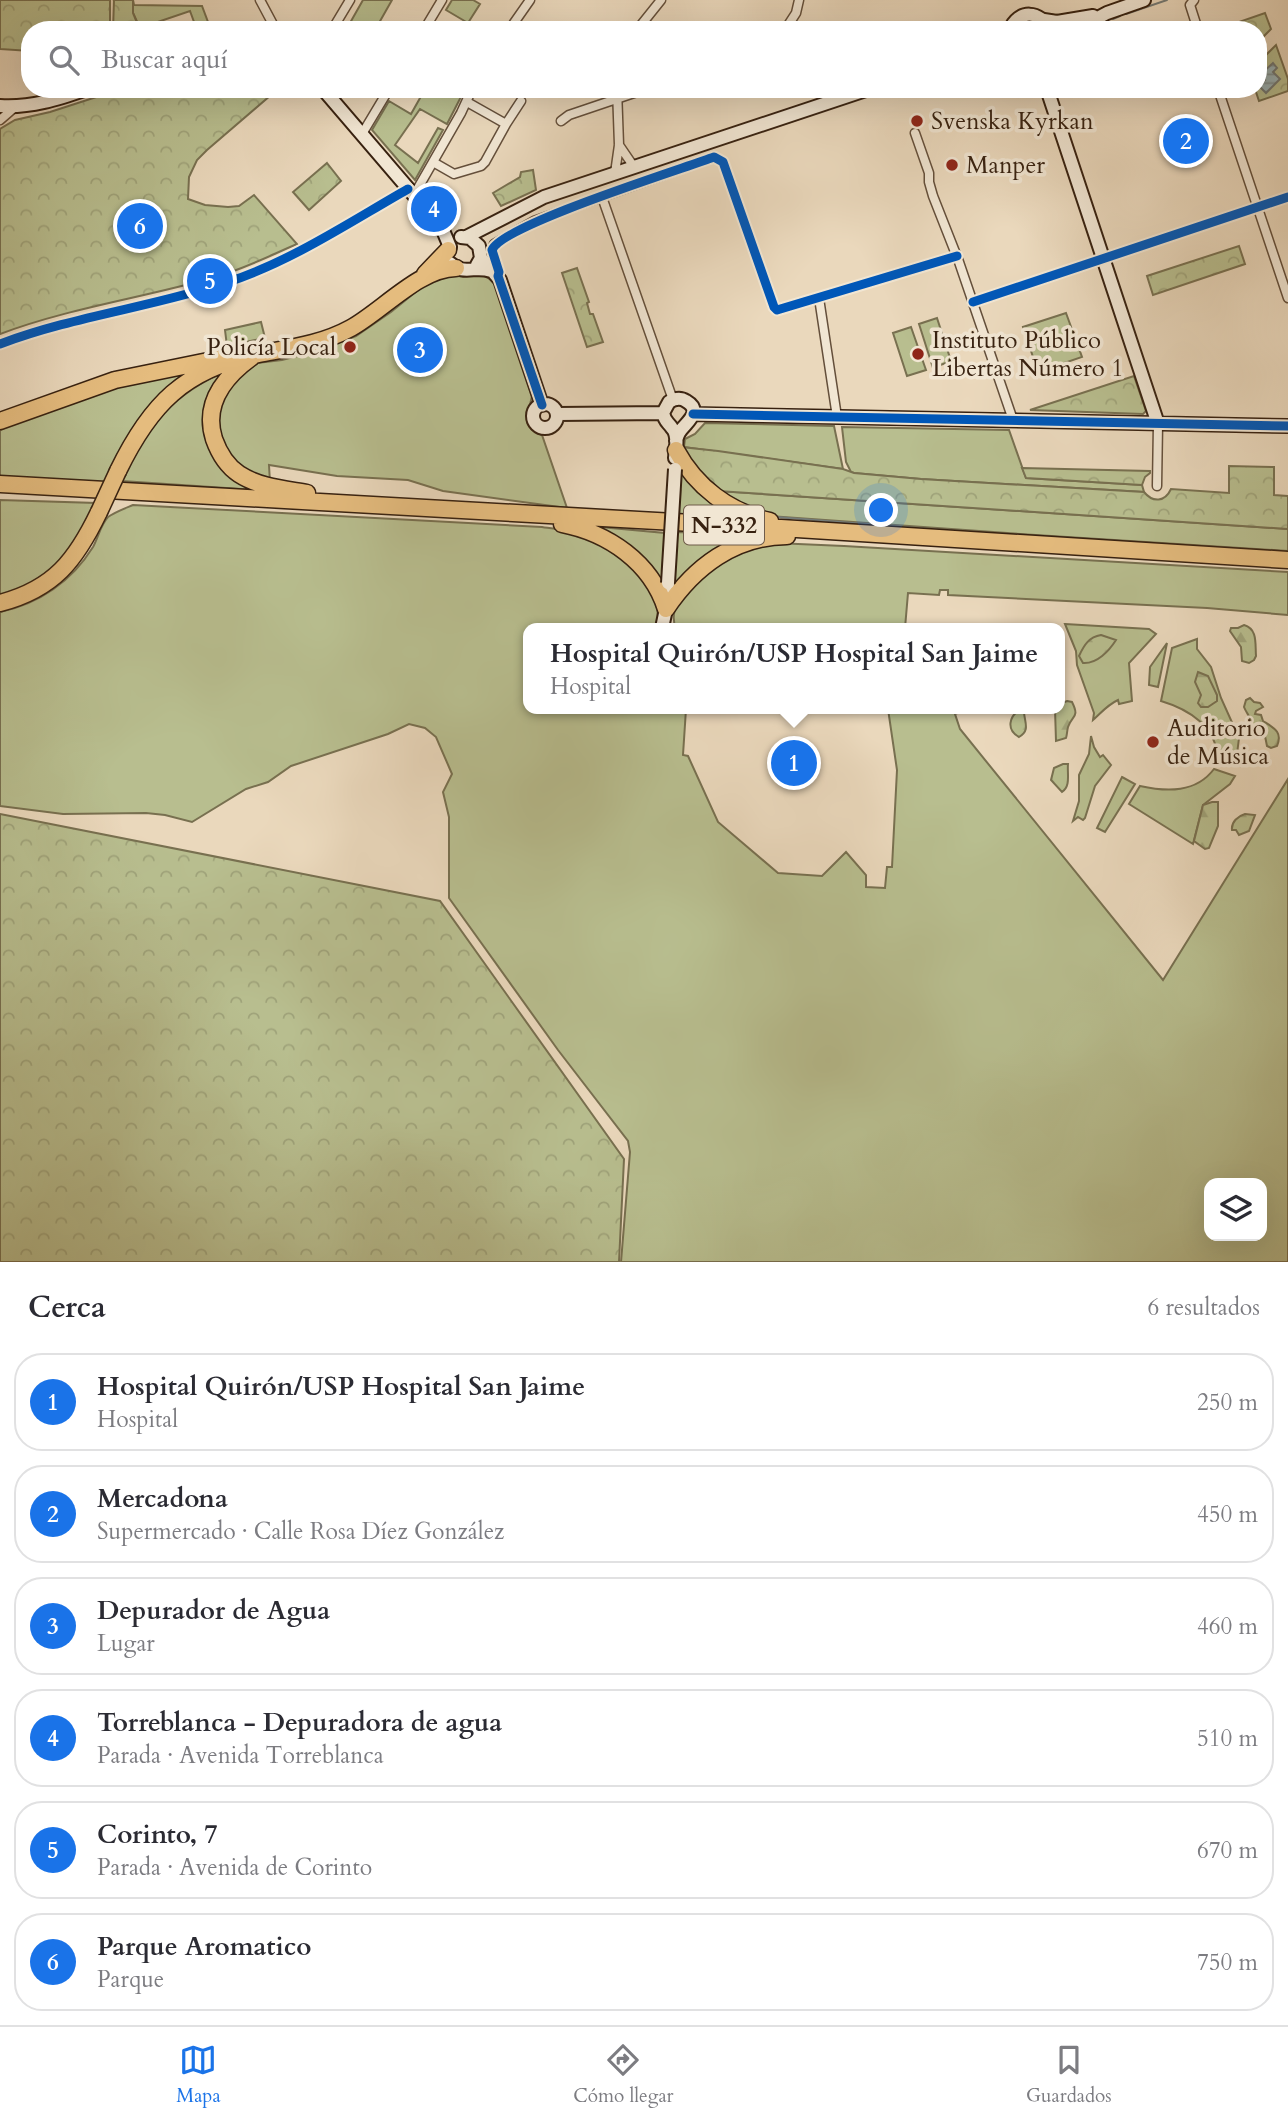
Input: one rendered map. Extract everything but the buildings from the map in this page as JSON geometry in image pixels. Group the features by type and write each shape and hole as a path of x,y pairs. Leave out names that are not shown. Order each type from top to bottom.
{"highway":[{"path":"0,421 115,380 207,360 238,358 309,345 369,317 421,278 449,248"},
{"path":"421,278 439,270 456,268"},
{"path":"255,355 224,382 212,406 211,423 215,442 231,468 250,480 278,488 357,500 378,506"},
{"path":"0,603 33,592 65,568 82,545 141,426 168,396 189,380 238,358"},
{"name":"N-332","path":"677,437 690,472 715,497 758,518 776,522 992,542"},
{"name":"N-332","path":"0,484 1288,560"},
{"path":"0,491 90,490"},
{"path":"457,510 484,516 562,524 597,534 622,548 641,567 655,587 665,622"},
{"path":"665,622 680,588 697,571 721,554 760,539 783,536 992,542"}],"street":[{"path":"260,0 271,21"},
{"path":"337,21 350,0"},
{"path":"429,21 442,0"},
{"path":"515,21 530,0"},
{"path":"644,21 661,0"},
{"path":"791,21 799,0"},
{"path":"1092,21 1144,0"},
{"path":"1194,0 1190,5 1195,21"},
{"path":"1063,21 1107,13"},
{"path":"1014,21 1033,14 1042,21"},
{"path":"0,106 15,107 59,98"},
{"path":"331,98 443,229 449,258 456,268 467,271 497,242 534,221 714,158 723,162 775,309 957,256"},
{"path":"362,135 383,98"},
{"path":"0,344 69,323 186,295 231,281 288,258 411,192 433,162 469,98"},
{"path":"561,121 565,116 621,98"},
{"path":"449,248 455,241 544,197 842,98"},
{"path":"1050,98 1158,424 1157,486"},
{"path":"1222,98 1288,298"},
{"path":"615,173 619,145 616,100"},
{"path":"433,162 453,174 481,166 522,101"},
{"path":"467,102 506,124"},
{"path":"0,120 15,107"},
{"path":"915,133 929,173 933,196 957,256 1013,420"},
{"path":"619,145 634,167"},
{"path":"602,197 673,400"},
{"path":"973,302 1288,197"},
{"path":"482,256 486,236 497,222"},
{"path":"443,229 477,243 482,256 495,274 542,405"},
{"path":"819,298 837,417"},
{"path":"665,622 677,437 690,423 693,414 692,409 682,399 673,400 666,405 663,413 665,422 677,437"},
{"path":"542,405 552,406 558,414 554,425 547,428 540,427 534,421 533,413 542,405"},
{"path":"558,414 663,413"},
{"path":"693,414 1288,426"}],"green space":[{"path":"0,0 110,0 110,21 21,21 21,50 0,49"},
{"path":"114,0 133,0 134,5 202,6 208,21 194,21 190,11 161,21 137,21 133,13"},
{"path":"114,0 133,0 136,21 113,21"},
{"path":"363,0 392,0 380,21 351,21"},
{"path":"452,0 473,0 480,4 469,21 446,10"},
{"path":"1265,13 1271,29 1267,33 1267,21 1242,21"},
{"path":"1276,45 1288,79 1288,91 1259,101 1258,98 1267,98 1267,54"},
{"path":"93,98 268,98 197,160 189,177 188,199 205,205 228,207 239,206 254,195 297,244 223,275 52,317 0,334 0,129 15,120"},
{"path":"420,98 460,98 447,124 420,109 395,145 418,163 438,128 443,130 415,180 372,130 389,101 411,114"},
{"path":"327,163 341,181 309,210 293,192"},
{"path":"533,170 536,190 501,206 493,193 520,177 521,172"},
{"path":"1239,246 1245,264 1153,295 1147,276"},
{"path":"577,268 589,302 590,314 593,314 603,342 587,347 562,273"},
{"path":"451,274 480,275 495,284 532,396 527,423 542,435 567,508 443,491 408,480 337,476 269,465 270,483 231,461 215,428 224,389 257,363 313,352 356,336 433,278"},
{"path":"1066,313 1082,357 1038,372 1023,327"},
{"path":"937,318 951,361 933,368 919,324"},
{"path":"261,322 265,338 227,346 225,330"},
{"path":"911,327 926,370 907,376 893,333"},
{"path":"190,369 149,406 130,434 105,483 0,477 0,430 69,400"},
{"path":"227,371 204,427 256,490 122,481 140,445 163,414 191,390"},
{"path":"1134,376 1146,411 1143,414 1030,410"},
{"path":"705,423 834,426 843,469 684,447 685,439 695,434"},
{"path":"842,427 1009,430 1026,478 1142,485 1144,492 854,473 846,462"},
{"path":"681,447 843,469 854,473 1144,492 1159,500 1171,489 1229,493 1229,466 1274,467 1274,495 1288,496 1288,529 718,491 716,493"},
{"path":"1022,468 1150,473 1142,485 1026,478"},
{"path":"680,470 746,519 677,515"},
{"path":"718,491 1288,529 1288,551 769,516 760,514"},
{"path":"0,500 96,503 66,557 31,583 0,596"},
{"path":"133,505 542,527 567,530 589,538 618,556 644,580 657,609 657,623 523,623 523,714 686,714 683,755 688,756 718,822 778,873 822,876 846,852 866,875 866,887 885,888 887,867 892,867 897,770 889,714 955,714 960,729 1163,980 1288,779 1288,1262 621,1262 630,1152 628,1141 558,1050 449,898 449,817 443,792 452,774 436,737 425,728 409,724 388,734 291,766 268,782 246,789 192,822 146,813 63,814 0,806 0,612 41,597 65,580 85,559 108,517"},
{"path":"589,526 665,533 661,589"},
{"path":"677,532 752,536 673,587"},
{"path":"775,543 844,546 1288,572 1288,615 1207,608 948,595 948,590 940,590 939,595 908,593 905,623 675,623 677,605 695,582 720,562 754,547"},
{"path":"1065,624 1149,629 1156,634 1129,663 1132,701 1119,704 1118,700 1093,720 1094,713 1077,665 1076,651"},
{"path":"1244,625 1252,630 1255,638 1256,656 1249,663 1242,661 1241,647 1230,631 1231,628"},
{"path":"1101,635 1116,640 1098,659 1083,663 1079,656 1083,648 1090,640"},
{"path":"1197,639 1197,649 1211,667 1239,738 1237,754 1240,766 1217,759 1212,738 1200,721 1191,714 1161,701 1172,648"},
{"path":"1167,643 1158,687 1149,685 1150,667"},
{"path":"1198,672 1208,676 1217,695 1217,701 1208,707 1201,707 1198,703 1201,695 1195,682"},
{"path":"1250,698 1263,707 1255,714 1261,715 1263,721 1274,728 1279,737 1277,746 1267,746 1265,736 1255,734 1252,730 1251,720 1244,707 1246,700"},
{"path":"1065,702 1072,702 1075,714 1066,738 1056,741 1055,714 1065,714"},
{"path":"1024,714 1025,732 1019,737 1012,731 1010,723 1013,716"},
{"path":"1091,736 1100,757 1103,755 1111,765 1095,786 1085,818 1083,820 1078,817 1073,821 1079,801 1079,775 1089,754"},
{"path":"1068,764 1068,780 1062,792 1051,780 1054,768"},
{"path":"1214,769 1235,776 1230,784 1203,805 1193,844 1129,804 1140,786 1171,790 1190,787 1207,777"},
{"path":"1122,777 1135,784 1105,832 1097,828"},
{"path":"1218,802 1218,826 1209,848 1205,849 1194,841 1203,805"},
{"path":"0,814 440,901 624,1159 619,1262 0,1262"},
{"path":"1245,814 1255,815 1249,831 1239,835 1236,830 1232,830 1233,824"}],"water":[{"path":"1273,63 1277,68 1273,72 1280,79 1267,92 1267,69"}],"waterway":[{"path":"1126,14 1167,0"},
{"path":"1113,19 1120,16"},
{"path":"776,517 979,533"}],"cycle path":[{"path":"542,405 498,276 492,250 503,239 526,227 631,186 714,157 723,162 777,310 957,256"},
{"path":"0,344 56,326 200,291 252,273 320,240 408,189"},
{"path":"973,302 1288,197"},
{"path":"693,414 1288,426"}],"place":[{"name":"Svenska Kyrkan","path":"917,121"},
{"name":"Mercadona","path":"1186,141"},
{"name":"Manper","path":"952,165"},
{"name":"Torreblanca - Depuradora de agua","path":"434,209"},
{"name":"Parque Aromatico","path":"140,226"},
{"name":"Corinto, 7","path":"210,281"},
{"name":"Policía Local","path":"350,347"},
{"name":"Depurador de Agua","path":"420,350"},
{"name":"Instituto Público Libertas Número 1","path":"918,354"},
{"name":"Auditorio de Música","path":"1153,742"},
{"name":"Hospital Quirón/USP Hospital San Jaime","path":"794,763"}]}
